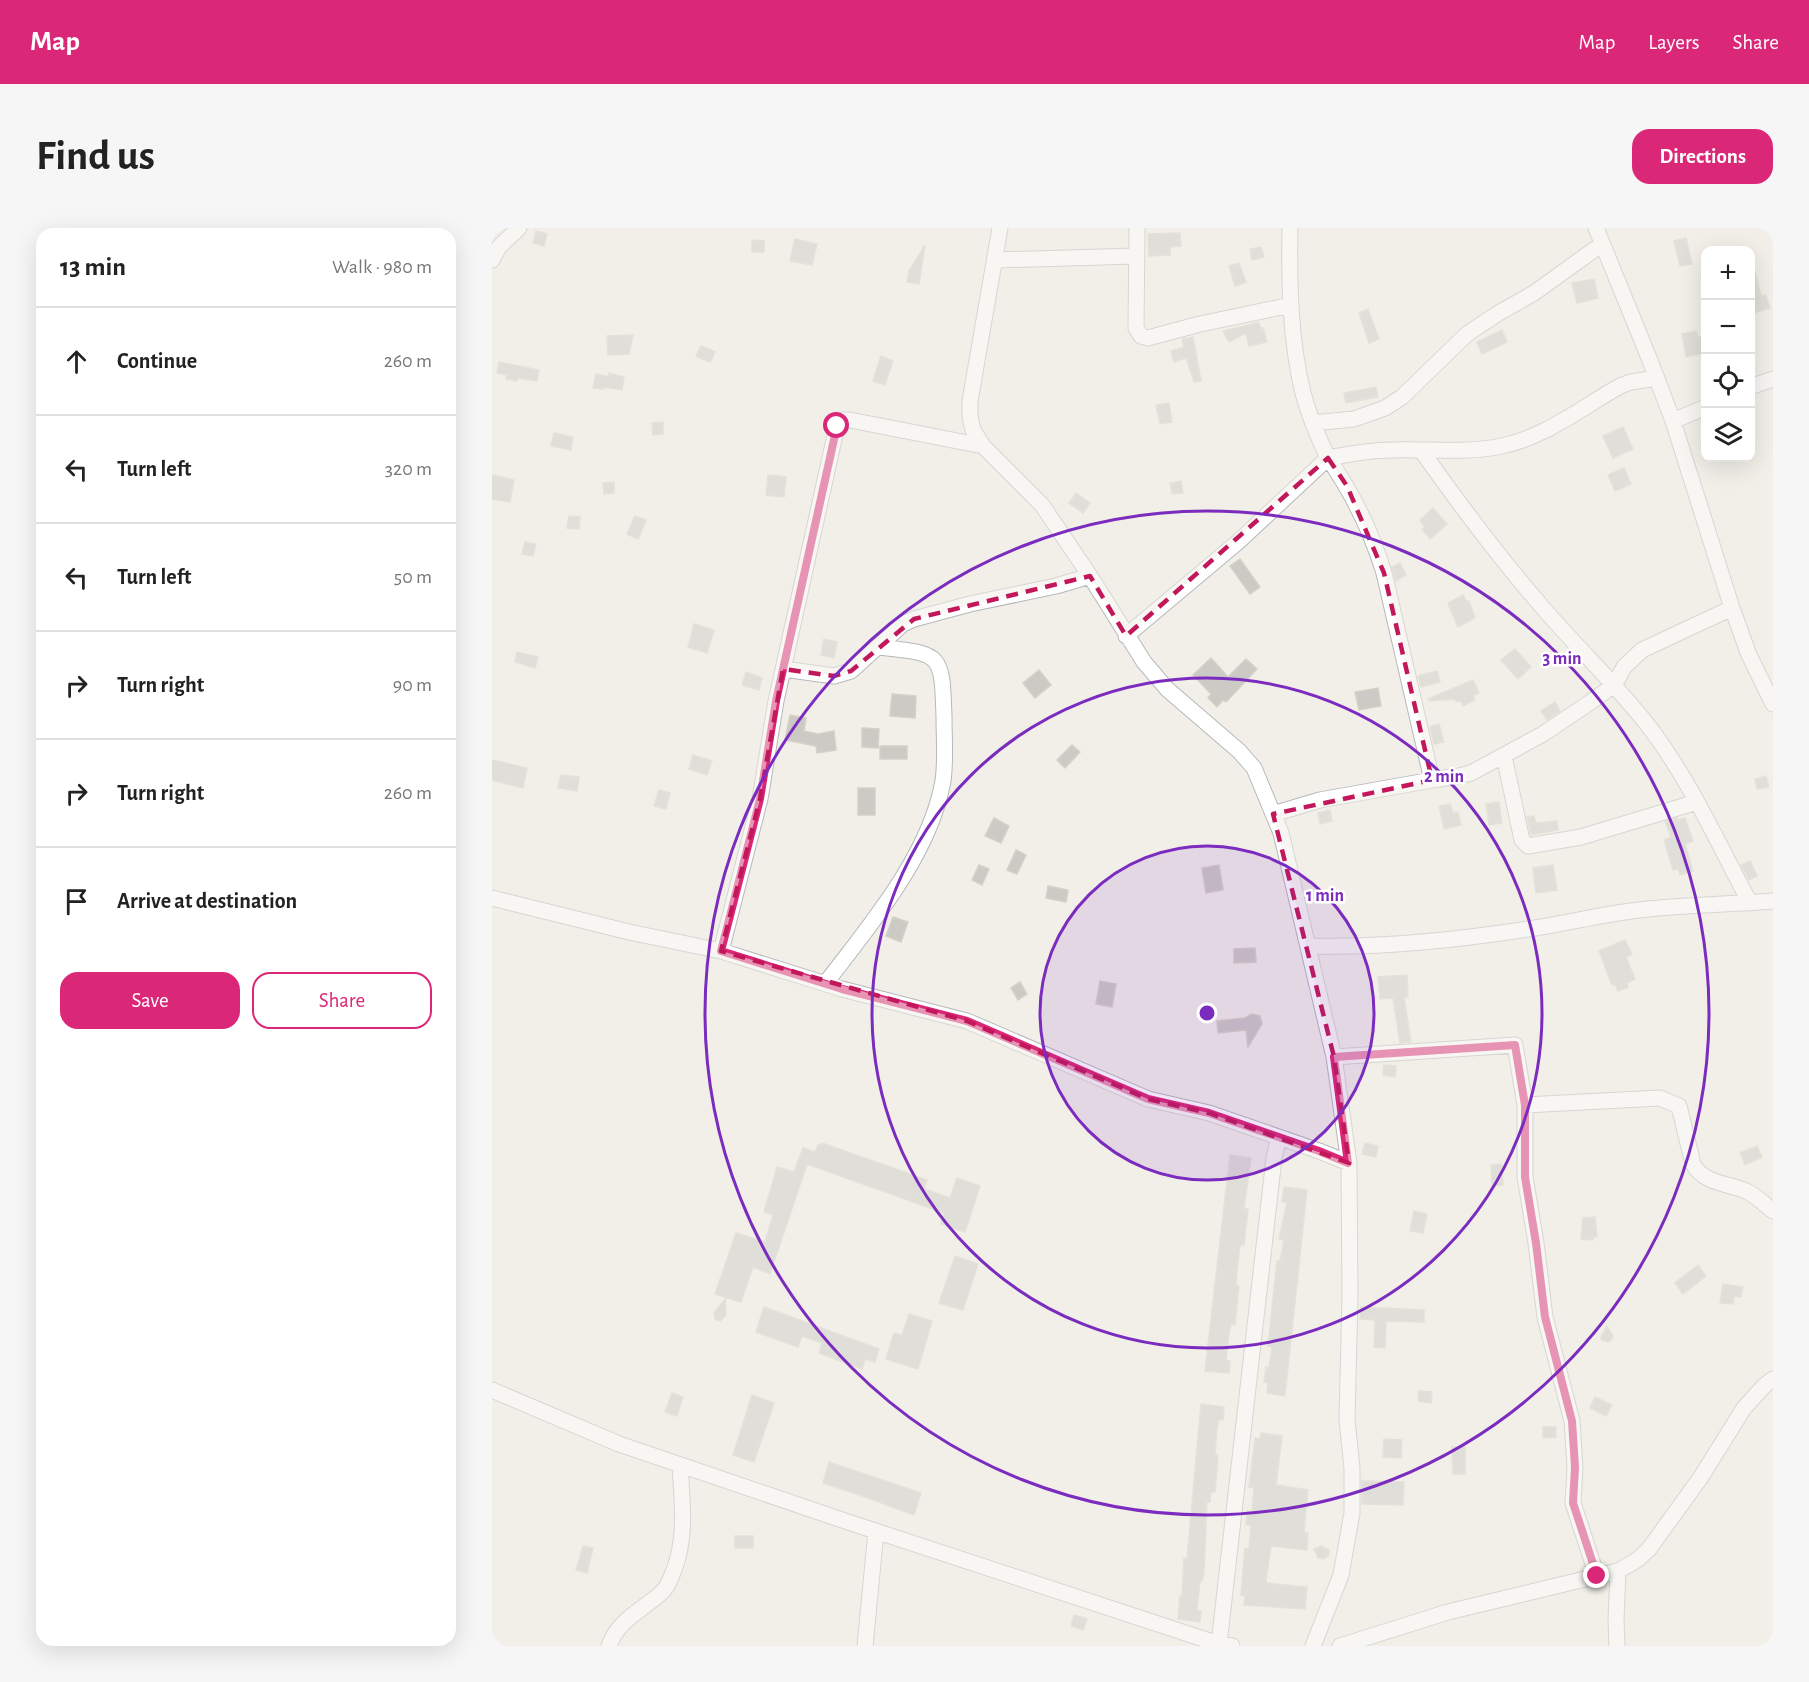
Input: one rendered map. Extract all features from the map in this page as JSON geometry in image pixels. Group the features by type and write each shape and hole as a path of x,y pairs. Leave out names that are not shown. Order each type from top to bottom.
{"street":[{"path":"492,260 499,248 519,228"},
{"path":"1000,228 970,401 969,417 973,430 983,446 1042,505 1144,662 1167,689 1239,751 1254,768 1281,833 1334,1057 1348,1163 1350,1296 1347,1420 1352,1468 1352,1513 1341,1575 1312,1646"},
{"path":"1137,228 1136,328 1141,336 1148,338 1209,322 1291,305"},
{"path":"1290,228 1291,305 1303,392 1312,423 1328,458 1352,494 1374,541 1384,573 1432,780"},
{"path":"1596,228 1673,421 1749,655 1773,704"},
{"path":"1312,423 1354,419 1385,408 1402,397 1467,334 1534,293 1602,244"},
{"path":"995,260 1136,256"},
{"path":"1126,636 1238,542 1328,458 1358,452 1467,450 1499,446 1555,425 1620,386 1657,378"},
{"path":"1755,385 1773,379"},
{"path":"1673,421 1704,408"},
{"path":"721,951 760,799 776,701 837,426 843,420 850,420 983,446"},
{"path":"1422,450 1509,569 1615,684 1668,753 1697,802 1750,903"},
{"path":"783,669 834,676 851,672 903,624 914,619 1090,576"},
{"path":"1273,814 1320,800 1459,777 1471,773 1543,734 1615,684 1624,667 1642,650 1732,608"},
{"path":"825,984 886,903 904,874 921,843 938,802 943,780 945,759 943,683 939,666 932,657 922,652 878,647"},
{"path":"1504,756 1522,840 1528,846 1581,837 1697,802"},
{"path":"492,898 629,932 721,951 825,984 967,1021 1148,1099 1209,1113 1348,1163"},
{"path":"1308,946 1358,947 1408,944 1542,927 1678,905 1773,901"},
{"path":"1334,1057 1512,1044 1516,1048 1525,1105 1525,1177 1545,1317 1572,1421 1575,1467 1573,1503 1597,1576"},
{"path":"1525,1105 1660,1098 1670,1101 1678,1106 1697,1170 1705,1177 1747,1191 1773,1211"},
{"path":"492,1390 619,1444 876,1531 1226,1645 1274,1158 1280,1137"},
{"path":"1340,1646 1448,1612 1618,1570 1637,1560 1649,1550 1701,1477 1744,1408 1773,1379"},
{"path":"609,1646 625,1621 663,1592 671,1579 683,1535 680,1465"},
{"path":"866,1646 876,1531"},
{"path":"1617,1646 1618,1570"}],"highlighted area":[{"path":"1328,458 1347,486 1384,573 1432,780 1273,814 1334,1057 1349,1163 1209,1113 1148,1099 967,1021 721,951 760,799 783,669 834,676 851,671 914,619 1090,576 1126,636"}],"building":[{"path":"536,231 547,234 544,246 533,243"},
{"path":"1180,233 1181,246 1170,247 1170,255 1149,256 1148,234"},
{"path":"1686,238 1692,264 1680,266 1674,241"},
{"path":"795,239 817,244 812,265 790,261"},
{"path":"752,240 764,241 764,252 752,252"},
{"path":"925,245 919,284 907,282 909,271"},
{"path":"1261,247 1264,257 1252,260 1250,249"},
{"path":"1239,263 1246,282 1235,286 1229,266"},
{"path":"1755,272 1761,296 1766,295 1770,308 1755,312"},
{"path":"1594,279 1598,298 1577,303 1572,283"},
{"path":"1368,309 1379,339 1369,343 1359,313"},
{"path":"1259,323 1261,329 1263,328 1267,342 1249,346 1246,333 1229,342 1223,331"},
{"path":"1502,330 1507,342 1482,354 1477,342"},
{"path":"1696,331 1698,337 1701,337 1701,354 1686,357 1682,334"},
{"path":"633,335 629,354 608,355 607,336"},
{"path":"1193,337 1201,381 1194,382 1186,358 1174,362 1171,351 1184,347 1182,339"},
{"path":"701,346 715,352 710,362 696,356"},
{"path":"881,356 893,361 885,385 873,381"},
{"path":"499,362 539,370 537,381 506,379 507,375 497,373"},
{"path":"609,373 624,377 622,390 593,388 596,374 609,377"},
{"path":"1376,387 1378,397 1346,403 1344,393"},
{"path":"1169,403 1172,422 1160,424 1156,405"},
{"path":"663,422 663,434 653,435 652,423"},
{"path":"1623,427 1633,449 1613,458 1603,436"},
{"path":"554,433 573,437 571,450 551,446"},
{"path":"1624,468 1631,484 1615,491 1608,475"},
{"path":"492,475 514,480 510,502 492,499"},
{"path":"768,475 786,477 784,497 766,495"},
{"path":"1181,481 1183,493 1172,494 1170,483"},
{"path":"614,482 614,493 604,494 603,483"},
{"path":"1076,493 1090,503 1083,513 1069,503"},
{"path":"1433,508 1447,524 1430,539 1422,529 1425,527 1420,520"},
{"path":"569,516 580,517 579,529 567,528"},
{"path":"635,516 646,520 638,539 627,534"},
{"path":"525,542 536,544 533,556 522,554"},
{"path":"1240,559 1260,587 1250,594 1230,566"},
{"path":"1400,563 1406,575 1396,581 1392,567"},
{"path":"1463,595 1467,602 1469,601 1475,618 1458,627 1448,603"},
{"path":"694,624 714,630 707,653 688,647"},
{"path":"824,639 837,642 834,658 821,655"},
{"path":"1515,649 1531,667 1518,679 1501,660"},
{"path":"517,652 538,657 535,668 515,662"},
{"path":"1211,658 1228,677 1246,659 1257,669 1226,702 1223,700 1217,707 1208,698 1211,694 1193,675"},
{"path":"1039,670 1051,685 1035,698 1023,683"},
{"path":"1437,671 1440,682 1421,687 1418,676"},
{"path":"746,672 762,678 759,690 742,685"},
{"path":"1473,680 1479,693 1473,696 1475,700 1463,706 1461,701 1456,702 1455,699 1429,701 1428,699"},
{"path":"1378,688 1381,706 1359,710 1355,692"},
{"path":"892,694 916,696 915,718 890,716"},
{"path":"1555,702 1560,711 1547,720 1541,711"},
{"path":"790,715 806,718 804,731 818,734 834,731 836,750 817,753 816,746 785,740"},
{"path":"1439,724 1444,742 1434,744 1430,727"},
{"path":"862,728 879,729 878,748 862,747"},
{"path":"1072,745 1080,752 1065,768 1057,760"},
{"path":"880,746 907,746 907,759 880,759"},
{"path":"693,755 712,761 707,775 689,769"},
{"path":"492,760 527,768 523,788 492,780"},
{"path":"561,775 579,777 577,791 558,788"},
{"path":"1766,776 1769,787 1757,789 1755,779"},
{"path":"858,788 875,788 875,815 858,815"},
{"path":"659,790 670,793 666,809 654,806"},
{"path":"1499,802 1502,823 1489,825 1486,804"},
{"path":"1450,804 1453,813 1458,812 1461,825 1444,829 1439,806"},
{"path":"1330,810 1332,821 1320,824 1318,813"},
{"path":"1534,816 1536,823 1557,821 1558,830 1531,835 1527,817"},
{"path":"994,818 1009,826 1001,843 985,836"},
{"path":"1677,818 1678,820 1685,818 1693,841 1685,844 1693,871 1680,875 1678,869 1673,870 1664,840 1671,837 1665,822"},
{"path":"1016,850 1026,855 1017,874 1007,870"},
{"path":"1750,861 1757,876 1749,880 1741,865"},
{"path":"979,865 989,869 982,885 972,880"},
{"path":"1219,865 1223,890 1206,893 1202,868"},
{"path":"1553,865 1557,890 1536,893 1533,868"},
{"path":"1048,886 1068,890 1066,902 1046,898"},
{"path":"893,917 908,922 901,942 886,936"},
{"path":"1625,940 1632,954 1626,957 1635,979 1627,983 1628,987 1618,991 1615,984 1612,985 1599,951"},
{"path":"1255,948 1256,962 1234,963 1234,949"},
{"path":"1407,975 1408,997 1404,997 1411,1042 1400,1043 1393,998 1380,999 1378,977"},
{"path":"1100,981 1116,984 1112,1007 1096,1004"},
{"path":"1020,982 1027,994 1018,1000 1011,988"},
{"path":"1252,1014 1260,1016 1262,1024 1248,1047 1246,1030 1218,1033 1217,1021 1245,1018"},
{"path":"1384,1065 1396,1066 1395,1077 1383,1075"},
{"path":"822,1143 927,1180 924,1189 950,1198 957,1178 980,1186 965,1232 941,1224 944,1213 807,1164 770,1274 753,1267 741,1302 715,1294 736,1233 765,1242 773,1215 764,1212 777,1167 794,1172 803,1148 815,1152 818,1145"},
{"path":"1365,1143 1378,1146 1376,1157 1362,1154"},
{"path":"1757,1146 1762,1157 1745,1165 1740,1153"},
{"path":"1230,1155 1251,1158 1244,1209 1248,1209 1244,1245 1240,1245 1237,1271 1236,1285 1239,1286 1235,1325 1231,1324 1226,1361 1230,1361 1229,1373 1205,1371"},
{"path":"1502,1164 1503,1185 1492,1186 1491,1165"},
{"path":"1284,1187 1307,1190 1285,1396 1267,1393 1268,1383 1264,1382 1272,1347 1268,1346 1277,1261 1280,1261 1284,1240 1279,1239 1287,1202 1282,1202"},
{"path":"1414,1211 1427,1214 1423,1233 1410,1231"},
{"path":"1595,1217 1597,1237 1593,1237 1593,1240 1581,1239 1583,1218"},
{"path":"955,1256 978,1264 963,1310 939,1303"},
{"path":"1698,1265 1706,1276 1683,1294 1675,1283"},
{"path":"1723,1284 1743,1287 1741,1297 1734,1296 1733,1304 1720,1303"},
{"path":"725,1299 726,1315 720,1321 715,1319 714,1313"},
{"path":"764,1307 879,1349 875,1362 865,1359 862,1369 819,1353 822,1343 802,1336 798,1347 756,1332"},
{"path":"1361,1307 1424,1310 1424,1322 1386,1321 1385,1348 1374,1347 1375,1320 1360,1319"},
{"path":"909,1314 932,1321 918,1369 886,1359 894,1333 902,1335"},
{"path":"1607,1326 1613,1336 1608,1342 1602,1340 1601,1337"},
{"path":"1419,1391 1432,1392 1431,1403 1418,1401"},
{"path":"672,1393 683,1397 677,1416 665,1412"},
{"path":"752,1395 774,1403 754,1462 733,1455"},
{"path":"1595,1397 1612,1405 1606,1416 1590,1408"},
{"path":"1201,1404 1224,1407 1223,1420 1219,1419 1217,1428 1215,1455 1218,1455 1215,1492 1211,1492 1210,1502 1207,1501 1204,1573 1200,1581 1197,1610 1201,1611 1200,1622 1178,1619 1184,1558 1187,1559"},
{"path":"1543,1427 1556,1427 1556,1437 1543,1438"},
{"path":"1261,1433 1282,1436 1276,1485 1308,1490 1304,1532 1308,1533 1307,1550 1271,1546 1266,1581 1266,1583 1307,1587 1305,1609 1244,1605 1245,1595 1241,1595 1245,1548 1249,1549 1251,1526 1246,1525 1247,1511 1252,1512 1254,1488 1249,1487 1255,1438 1260,1439"},
{"path":"1384,1439 1402,1440 1401,1458 1383,1457"},
{"path":"1452,1447 1465,1447 1465,1474 1453,1474"},
{"path":"829,1462 921,1493 914,1515 823,1483"},
{"path":"1362,1481 1404,1482 1403,1505 1362,1504"},
{"path":"735,1536 753,1536 753,1548 735,1548"},
{"path":"583,1546 593,1548 587,1573 576,1570"},
{"path":"1321,1546 1329,1550 1329,1555 1324,1559 1318,1558 1314,1549"},
{"path":"1074,1615 1087,1619 1083,1630 1071,1626"}],"route":[{"path":"837,426 776,701 760,799 721,951 842,989 967,1021 1148,1099 1209,1113 1348,1163 1334,1057 1515,1045 1525,1105 1525,1177 1545,1317 1572,1421 1575,1467 1573,1503 1597,1576"}]}
